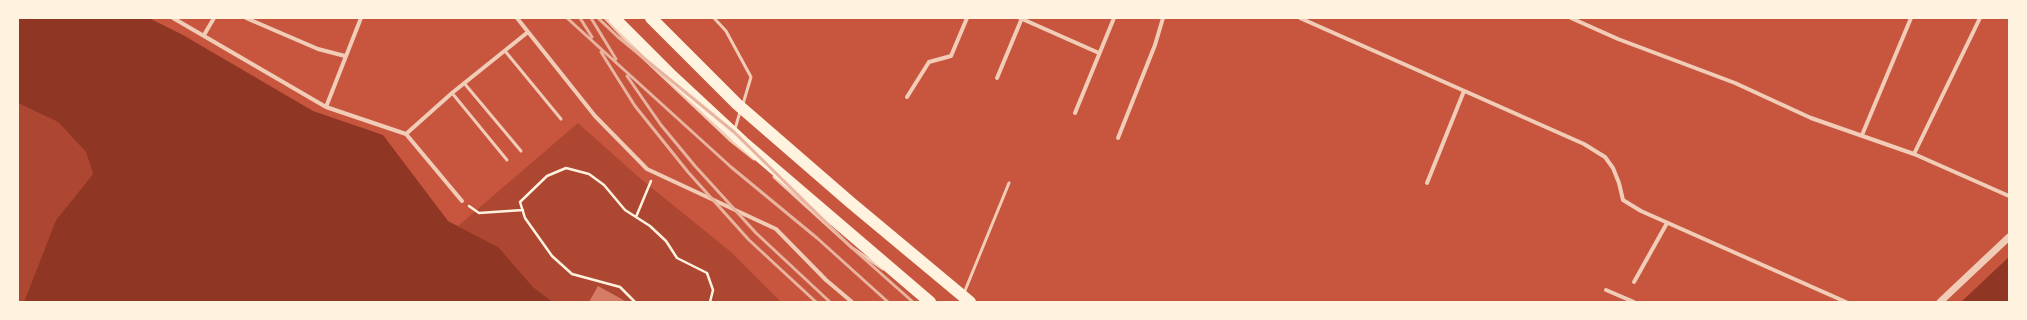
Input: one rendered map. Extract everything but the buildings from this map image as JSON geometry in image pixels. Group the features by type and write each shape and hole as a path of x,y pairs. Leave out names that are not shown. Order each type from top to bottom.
{"highway":[{"path":"614,18 672,76 742,142 930,302"},
{"path":"651,18 737,104 844,197 970,302"}],"street":[{"path":"173,18 326,107 406,134 462,201"},
{"path":"204,35 214,18"},
{"path":"246,18 318,49 345,56"},
{"path":"326,107 361,18"},
{"path":"516,18 595,116 647,169 776,229 826,280 852,302"},
{"path":"907,97 929,62 951,56 967,18"},
{"path":"997,78 1021,18 1099,53"},
{"path":"1075,113 1114,18"},
{"path":"1118,138 1156,45 1163,18"},
{"path":"1300,18 1584,144 1605,157 1613,168 1623,200 1641,211 1846,302"},
{"path":"1572,18 1618,39 1735,83 1811,118 1914,154 2009,196"},
{"path":"1862,135 1912,18"},
{"path":"1914,154 1980,18"},
{"path":"406,134 452,93 528,32"},
{"path":"1427,183 1464,91"},
{"path":"1634,282 1667,223"},
{"path":"1940,302 2009,237"},
{"path":"1606,290 1634,302"}],"lane":[{"path":"605,18 640,55 730,140 755,160"},
{"path":"714,18 726,31 751,77 730,140"},
{"path":"504,51 561,119"},
{"path":"464,83 521,151"},
{"path":"452,93 507,160"},
{"path":"773,175 851,247 885,270"},
{"path":"960,302 1009,183"},
{"path":"890,274 925,302"}],"path":[{"path":"635,302 620,286 572,274 552,256 525,218 520,202 547,176 566,168 589,174 594,177 604,185 625,210 650,226 666,241 677,258 707,273 713,290 710,302"},
{"path":"636,217 655,173"},
{"path":"462,201 478,213 523,210"}],"shaded area":[{"path":"18,18 149,18 183,35 313,111 383,135 448,221 498,247 533,287 553,302 24,302 56,220 93,174 86,152 58,122 18,103"},
{"path":"18,103 58,122 86,152 93,174 56,220 24,302 18,302"},
{"path":"578,123 642,180 731,252 781,302 553,302 533,287 496,246 458,226"},
{"path":"2009,257 2009,302 1961,302"}],"railway":[{"path":"567,18 731,167 817,238 888,302"},
{"path":"580,18 592,37"},
{"path":"591,18 616,59"},
{"path":"598,18 618,37 734,132 851,247 913,302"},
{"path":"601,52 635,106 688,172 749,240 816,302"},
{"path":"627,76 661,125 695,166 756,233 830,302"}]}
